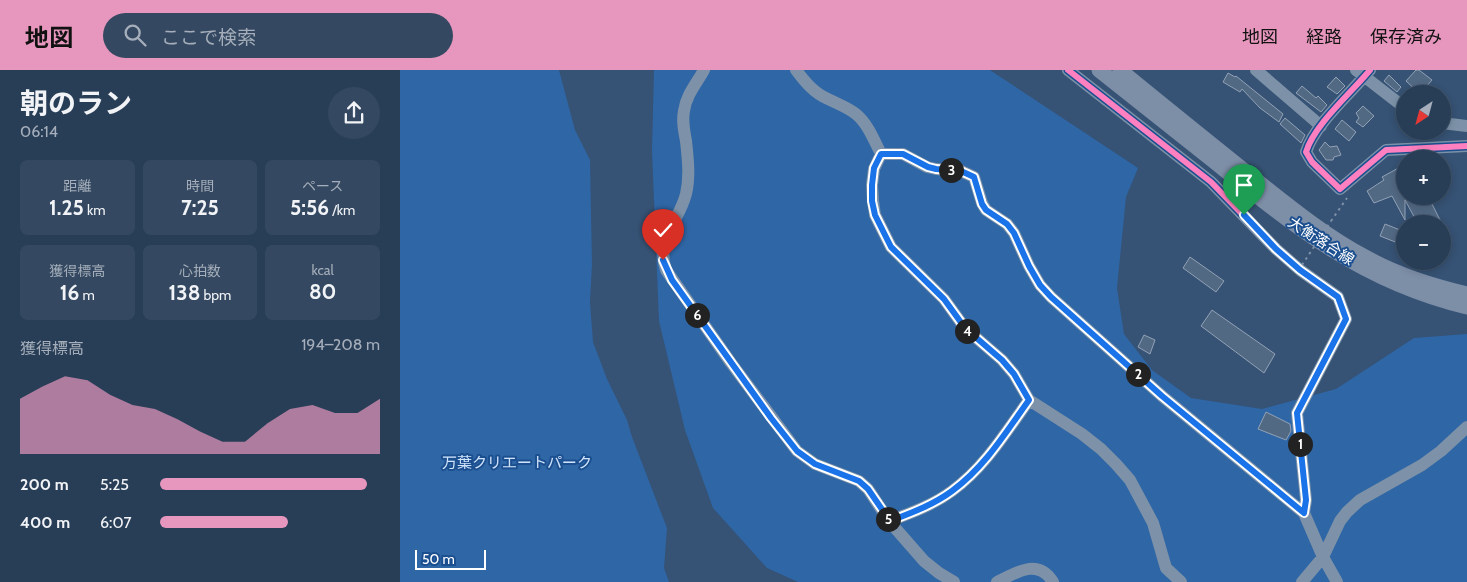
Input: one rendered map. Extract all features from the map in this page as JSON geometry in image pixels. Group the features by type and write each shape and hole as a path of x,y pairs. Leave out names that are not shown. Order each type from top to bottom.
{"main road":[{"name":"大衡落合線","path":"1099,70 1271,207 1335,253 1362,268 1407,288 1467,307"},
{"name":"大衡落合線","path":"1120,70 1295,211 1340,242 1394,271 1445,289 1467,294"}],"street":[{"path":"704,70 686,101 683,112 688,179 685,196 662,250 666,270 742,379 797,451 815,464 859,481 868,489 890,521 924,561 954,582"},
{"path":"796,70 814,91 826,99 846,107 857,115 865,124 881,154"},
{"path":"1068,70 1211,182 1276,249 1300,270 1338,297 1346,319 1297,413 1306,500 1304,513"},
{"path":"1256,70 1321,126"},
{"path":"1396,100 1363,72 1309,143 1306,152 1312,162 1344,192 1386,150 1467,146"},
{"path":"1451,124 1467,126"},
{"path":"881,154 874,168 872,201 875,215 891,247 944,299 965,328 1002,360 1014,374 1029,400 1082,434 1101,449 1130,480 1153,523 1166,568 1181,582"},
{"path":"881,154 903,154 928,167 961,171 974,177 982,204 986,210 1007,224 1014,233 1040,285 1162,396 1304,513 1323,557 1337,582"},
{"path":"890,521 937,501 964,481 993,450 1029,400"},
{"path":"1302,582 1323,557 1340,521 1347,512 1360,500 1422,465 1441,451 1467,426"},
{"path":"997,582 1028,569 1039,569 1049,575 1054,582"}],"path":[{"path":"1302,265 1331,221 1344,192"}],"green space":[{"name":"万葉クリエートパーク","path":"400,70 559,70 575,130 590,160 592,264 590,302 593,342 607,379 627,420 667,528 664,568 669,582 400,582"},
{"path":"654,70 990,70 1138,168 1126,197 1117,288 1124,334 1152,370 1191,398 1262,409 1336,389 1414,338 1467,334 1467,582 798,582 767,568 713,508 685,430 659,321 652,151"}],"building":[{"path":"1416,70 1419,70 1432,80 1428,85 1410,85 1406,81"},
{"path":"1228,73 1236,76 1283,114 1279,122 1260,108 1242,89 1240,92 1223,82"},
{"path":"1389,75 1399,85 1396,85 1396,91 1384,81"},
{"path":"1336,77 1345,86 1337,94 1327,87"},
{"path":"1302,86 1316,98 1318,96 1327,105 1321,112 1296,93"},
{"path":"1363,106 1374,116 1363,127 1356,122 1359,118 1356,113"},
{"path":"1285,118 1305,135 1301,143 1280,124"},
{"path":"1342,120 1356,132 1349,141 1335,129"},
{"path":"1325,142 1330,147 1337,146 1341,155 1334,157 1333,160 1326,160 1319,150"},
{"path":"1396,169 1396,203 1392,196 1374,203 1367,191 1384,180 1382,177"},
{"path":"1397,205 1405,205 1405,215 1402,215"},
{"path":"1408,205 1432,205 1438,215 1413,215"},
{"path":"1385,224 1396,228 1396,242 1380,236"},
{"path":"1190,257 1224,281 1216,292 1183,268"},
{"path":"1212,310 1275,354 1264,373 1201,326"},
{"path":"1144,335 1155,340 1150,354 1138,347"},
{"path":"1266,412 1290,424 1291,431 1286,440 1258,429"}],"cycle path":[{"path":"1068,70 1211,182 1276,249 1300,270 1338,297 1346,319 1297,413 1306,500 1304,513"},
{"path":"1370,70 1325,120 1310,142 1306,152 1312,162 1340,189 1386,150 1467,146"}],"route":[{"path":"663,260 672,280 788,441 806,459 859,481 868,489 890,521 937,501 964,481 997,444 1029,400 1014,374 1002,360 965,328 944,299 902,260 891,247 875,215 872,201 872,185 874,168 881,154 903,154 928,167 961,171 974,177 982,204 986,210 1007,224 1014,233 1029,266 1040,285 1051,297 1162,396 1304,513 1306,500 1297,413 1346,319 1338,297 1300,270 1276,249 1244,215"}]}
